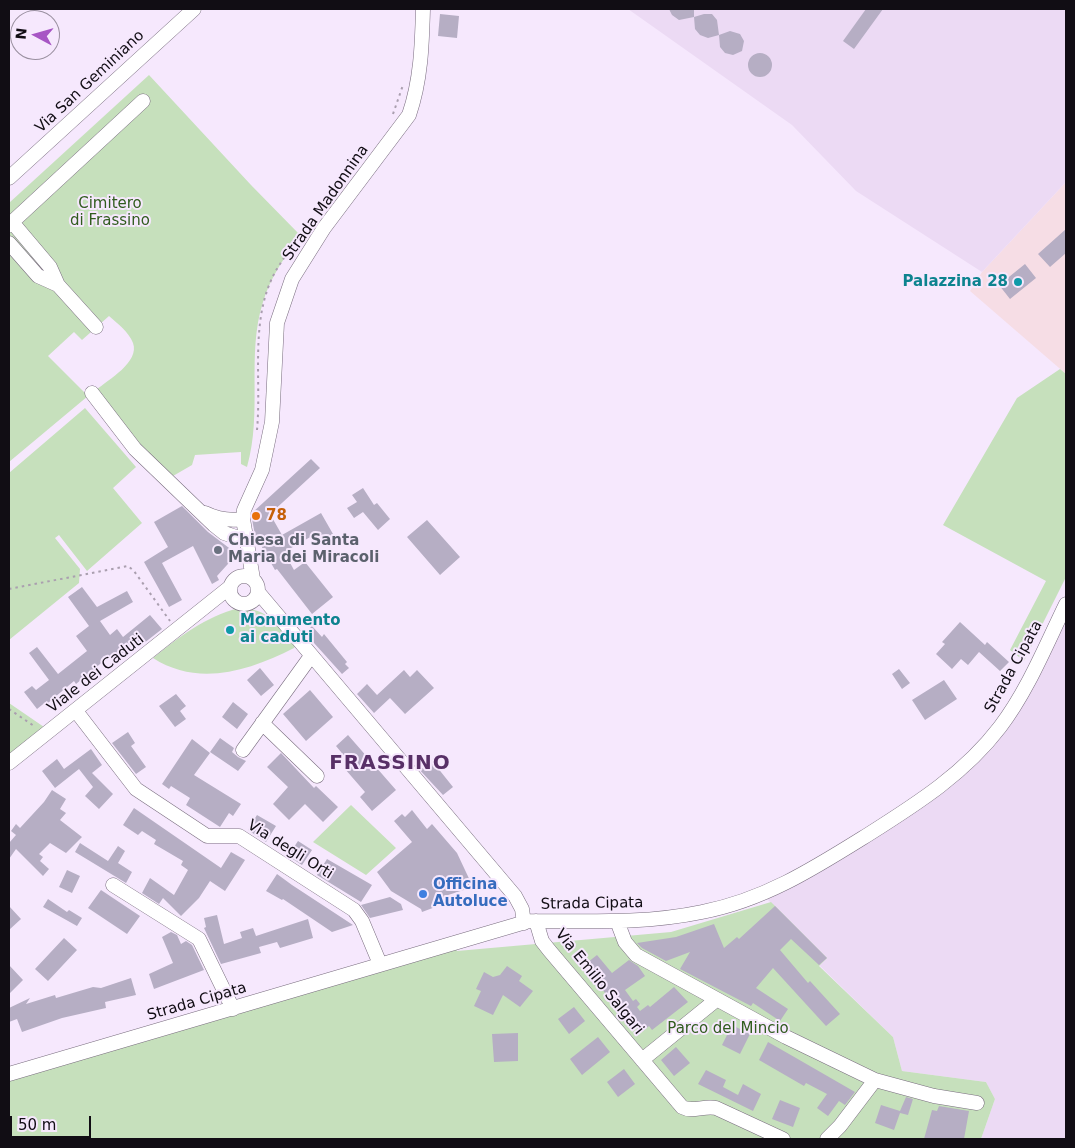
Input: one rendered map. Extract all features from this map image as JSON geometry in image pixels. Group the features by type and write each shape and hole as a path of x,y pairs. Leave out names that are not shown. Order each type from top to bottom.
{"street":[{"name":"Via San Geminiano","path":"9,178 194,9"},
{"name":"Strada Madonnina","path":"243,519 244,510 257,481 272,422 277,323 292,279 324,228 409,115 417,93 423,9"},
{"path":"96,327 58,285 50,267 10,224 144,101"},
{"path":"9,243 38,276 58,285"},
{"path":"92,393 135,449 224,533 245,540"},
{"path":"202,512 216,518 243,519 248,555 246,578"},
{"path":"246,578 258,586 249,599 232,596 230,587 234,580 246,578"},
{"name":"Viale dei Caduti","path":"9,762 204,610 230,587"},
{"name":"Viale dei Caduti","path":"204,610 249,599"},
{"name":"Via Emilio Salgari","path":"249,599 272,611 311,656 515,896 522,910 549,950 682,1107 692,1110 707,1107 716,1108 783,1139"},
{"name":"Strada Cipata","path":"9,1074 380,964 530,922 655,919 702,912 771,891 818,866 924,798 960,771 1001,726 1019,698 1066,604"},
{"path":"242,750 311,656"},
{"name":"Via degli Orti","path":"76,711 136,789 207,836 239,836 354,910 362,921 380,964"},
{"path":"262,723 318,776"},
{"path":"113,885 200,939 233,1009"},
{"path":"617,921 625,942 636,955 786,1037 875,1080 934,1096 977,1103"},
{"name":"Via Emilio Salgari","path":"642,1060 716,1000"},
{"path":"826,1139 840,1126 875,1080"}],"path":[{"path":"9,589 128,566 134,571 178,630"},
{"path":"9,709 47,733"}],"shaded area":[{"path":"628,9 1066,9 1066,182 982,272 856,191 792,125"},
{"path":"1066,182 1066,374 970,291 982,272"},
{"path":"1066,614 1066,1139 981,1139 995,1099 986,1082 902,1071 893,1037 819,965 827,958 767,899 928,804 962,778 993,748 1022,705"}],"green space":[{"name":"Cimitero di Frassino","path":"149,75 300,235 270,284 258,322 254,425 247,467 241,464 241,452 195,455 192,465 173,476 147,453 96,390 128,364 134,350 129,335 109,316 82,340 74,332 48,356 88,396 9,462 9,203"},
{"path":"1060,369 1066,374 1066,577 1024,661 1010,650 1046,581 943,525 1017,398"},
{"path":"85,408 136,467 113,488 142,523 87,571 59,535 55,538 80,569 79,583 9,640 9,473"},
{"path":"239,608 258,611 272,619 295,646 294,648 241,669 206,674 170,667 153,658 193,628"},
{"path":"9,703 44,727 9,755"},
{"path":"351,805 396,848 366,875 313,842"},
{"name":"Parco del Mincio","path":"771,902 827,958 819,966 893,1037 902,1071 986,1082 995,1099 981,1139 9,1139 9,1073 456,949 457,951 671,932"}],"building":[{"path":"669,9 694,9 694,17 679,20 672,15"},
{"path":"866,9 883,9 854,49 843,41"},
{"path":"440,14 459,16 457,38 438,36"},
{"path":"712,14 717,20 719,35 708,38 700,35 695,29 694,17"},
{"path":"730,31 740,34 744,41 742,51 733,55 725,53 720,47 719,35"},
{"path":"760,53 769,56 772,65 769,74 760,77 751,74 748,65 751,56"},
{"path":"1066,229 1066,253 1050,267 1038,254"},
{"name":"Palazzina 28","path":"1025,264 1036,278 1010,299 999,285"},
{"path":"311,459 320,468 270,514 282,535 321,513 333,534 324,540 319,532 284,552 294,570 305,562 333,597 312,614 277,569 275,570 255,535 252,519 253,512"},
{"path":"363,488 374,505 377,503 390,519 378,530 363,512 354,518 347,508 357,502 352,495"},
{"path":"182,506 208,532 237,554 217,576 219,580 212,584 193,546 162,563 182,600 169,607 144,562 168,547 154,522"},
{"path":"427,520 460,557 440,575 407,537"},
{"path":"82,587 97,607 127,591 133,602 100,621 110,635 117,629 123,637 150,615 162,629 139,647 136,643 115,659 112,654 76,684 74,681 48,703 47,701 37,709 24,692 32,686 36,690 49,680 29,653 37,647 58,674 87,651 76,636 89,626 68,597"},
{"path":"960,622 985,645 987,642 1009,662 1000,671 979,652 968,665 961,659 952,669 936,654 945,644 942,642"},
{"path":"312,626 322,637 324,634 347,662 345,664 349,668 342,674 305,633"},
{"path":"260,668 274,685 261,696 247,680"},
{"path":"899,669 910,683 902,689 892,674"},
{"path":"404,670 410,677 417,670 434,688 405,714 390,698 374,713 357,694 367,684 377,695"},
{"path":"944,680 957,699 925,720 912,700"},
{"path":"310,690 333,717 306,741 283,714"},
{"path":"176,694 186,706 180,711 186,719 175,727 159,706"},
{"path":"233,702 248,714 237,729 222,717"},
{"path":"128,732 135,743 131,746 146,767 136,774 112,743"},
{"path":"348,735 396,790 372,811 360,797 365,792 345,769 351,764 336,746"},
{"path":"220,738 234,748 232,752 246,761 238,771 210,752"},
{"path":"192,739 210,753 194,775 241,804 233,816 229,813 220,827 186,805 190,798 171,786 169,789 162,784"},
{"path":"91,749 102,765 92,773 113,794 99,809 85,796 93,787 79,769 55,788 42,771 57,759 64,769"},
{"path":"281,753 314,788 316,786 338,807 323,822 305,804 289,820 273,804 288,787 267,767"},
{"path":"429,757 453,787 443,795 417,767"},
{"path":"52,790 66,799 60,809 66,813 60,820 82,837 66,853 50,843 39,854 43,857 40,861 49,869 43,876 16,849 9,859 9,843 16,835 11,831 16,824 20,828 44,802"},
{"path":"134,808 221,868 231,852 245,860 225,891 210,881 199,898 181,916 163,898 159,904 142,893 150,878 174,895 188,870 181,865 183,861 154,844 156,840 142,831 138,835 123,825"},
{"path":"412,810 427,829 432,824 457,853 473,887 445,896 446,903 422,912 421,909 391,891 377,872 412,842 394,821 402,814 405,817"},
{"path":"257,815 276,826 266,842 248,830"},
{"path":"298,841 312,850 302,865 288,856"},
{"path":"80,843 108,861 118,846 125,851 118,863 132,872 126,883 75,852"},
{"path":"327,859 372,885 361,902 317,875"},
{"path":"67,870 80,876 72,893 59,887"},
{"path":"277,874 353,925 332,932 283,899 266,891"},
{"path":"101,890 140,916 127,934 88,908"},
{"path":"390,897 401,904 403,910 370,918 361,905"},
{"path":"48,899 67,912 69,910 82,918 77,926 43,907"},
{"path":"9,906 21,919 9,930"},
{"path":"775,906 827,958 819,965 791,939 780,950 808,983 810,981 840,1014 826,1026 773,968 756,988 788,1009 780,1021 753,1003 751,1006 680,969 690,952 666,961 642,948 637,943 676,937 714,924 724,948 737,937 739,939"},
{"path":"217,915 224,944 242,938 240,932 253,928 256,936 308,919 313,938 280,948 277,942 259,947 261,953 221,964 204,928 206,927 204,918"},
{"path":"171,932 177,935 181,944 186,941 192,945 204,970 154,989 149,974 173,963 162,937"},
{"path":"64,938 77,950 48,981 35,969"},
{"path":"597,955 612,973 629,960 638,966 645,976 625,990 633,1001 636,999 640,1004 637,1007 640,1011 648,1005 650,1007 674,987 688,1002 652,1030 649,1026 642,1032 628,1014 621,1019 616,1012 619,1010 583,966"},
{"path":"9,965 23,980 9,994"},
{"path":"507,966 522,976 519,981 533,991 520,1007 503,995 493,1015 474,1006 481,991 476,989 484,972 493,977 500,975"},
{"path":"131,978 136,995 105,1002 106,1008 62,1018 22,1032 17,1019 9,1022 9,1008 30,998 26,1004 55,995 56,998 93,987 101,988"},
{"path":"574,1007 585,1021 569,1034 558,1019"},
{"path":"732,1025 750,1034 740,1054 722,1045"},
{"path":"518,1033 518,1061 494,1062 492,1034"},
{"path":"598,1037 610,1052 582,1075 570,1059"},
{"path":"768,1042 855,1092 845,1105 839,1101 828,1116 817,1108 827,1094 806,1083 804,1086 759,1060"},
{"path":"676,1047 690,1063 674,1076 661,1060"},
{"path":"624,1069 635,1084 618,1097 607,1082"},
{"path":"706,1070 726,1080 723,1087 738,1095 743,1084 761,1094 753,1111 698,1084"},
{"path":"906,1097 913,1099 908,1115 900,1113 894,1130 875,1123 881,1105 900,1111"},
{"path":"780,1100 800,1108 793,1127 772,1119"},
{"path":"939,1106 969,1111 964,1139 924,1139 932,1110 937,1111"}],"place":[{"name":"Palazzina 28","path":"1018,282"},
{"name":"78","path":"256,516"},
{"name":"Chiesa di Santa Maria dei Miracoli","path":"218,550"},
{"name":"Monumento ai caduti","path":"230,630"},
{"name":"Officina Autoluce","path":"423,894"}],"district":[{"name":"FRASSINO","path":"390,764"}]}
